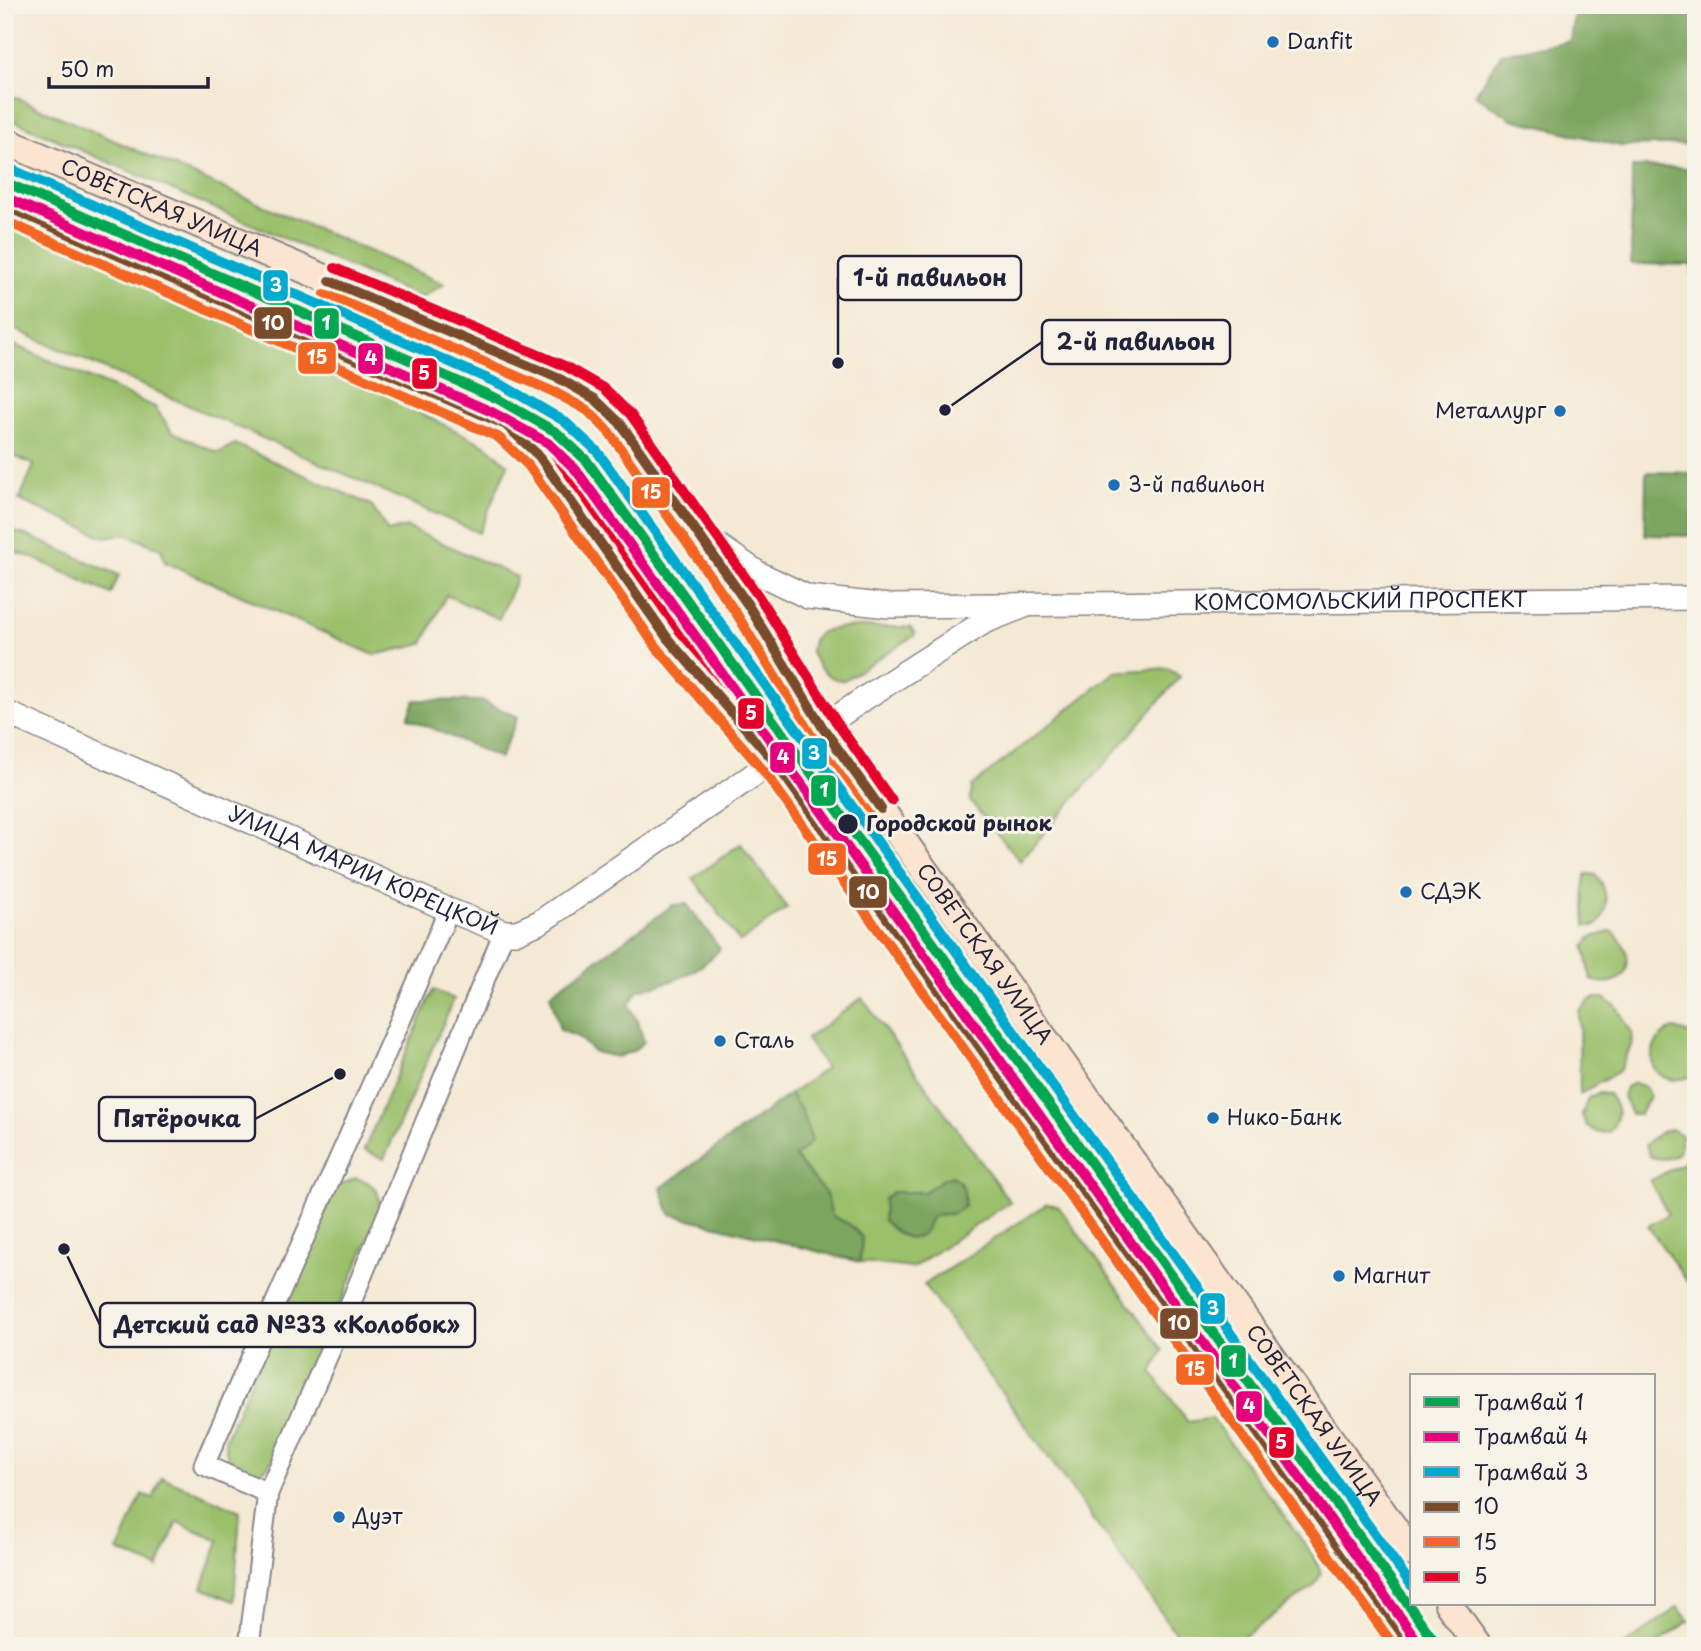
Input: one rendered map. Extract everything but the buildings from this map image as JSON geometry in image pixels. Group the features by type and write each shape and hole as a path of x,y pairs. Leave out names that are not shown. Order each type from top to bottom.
{"main road":[{"name":"СОВЕТСКАЯ УЛИЦА","path":"5,141 560,379 595,399 620,423 748,605 823,727 1410,1550"},
{"path":"5,206 506,425 539,456 668,639 774,761 1411,1646"},
{"path":"1449,1606 1478,1646"}],"street":[{"name":"КОМСОМОЛЬСКИЙ ПРОСПЕКТ","path":"695,530 758,573 808,597 889,606 1696,597"},
{"name":"КОМСОМОЛЬСКИЙ ПРОСПЕКТ","path":"823,727 984,622 1027,605"},
{"name":"УЛИЦА МАРИИ КОРЕЦКОЙ","path":"5,712 504,932 517,932 540,922 823,727"},
{"path":"268,1493 204,1465 449,910"},
{"path":"249,1646 268,1493 354,1295 504,932"}],"green space":[{"path":"1572,5 1696,5 1696,144 1620,146 1512,119 1475,95 1502,53 1570,41 1575,8"},
{"path":"5,93 444,284 421,298 5,117"},
{"path":"1632,167 1696,168 1696,295 1693,295 1692,265 1631,264"},
{"path":"5,218 410,394 406,406 487,446 508,464 479,533 5,325"},
{"path":"5,341 155,407 172,432 218,453 235,444 371,505 388,532 407,527 517,577 499,619 446,595 423,644 374,655 165,562 161,549 126,534 104,537 19,500 34,465 5,452"},
{"path":"1646,472 1696,473 1696,536 1645,535"},
{"path":"5,529 26,535 119,575 111,594 29,556 5,550"},
{"path":"850,627 910,627 915,633 914,636 844,680 833,678 824,672 811,652 816,637 827,630"},
{"path":"1168,668 1180,677 1020,861 970,801 972,786 1115,672"},
{"path":"415,700 482,701 518,717 500,758 408,718"},
{"path":"741,844 787,908 740,942 693,878"},
{"path":"1586,874 1596,875 1605,894 1604,914 1596,926 1586,926"},
{"path":"687,904 720,949 702,965 682,977 638,990 629,1005 644,1042 633,1051 617,1057 594,1052 578,1037 560,1030 550,994 673,905"},
{"path":"1612,931 1626,950 1626,969 1615,981 1604,983 1591,980 1585,947 1590,938"},
{"path":"433,990 454,999 384,1159 364,1150"},
{"path":"862,998 1010,1202 912,1268 860,1262 670,1214 661,1188 826,1068 806,1039"},
{"path":"1595,998 1603,998 1616,1006 1632,1033 1631,1046 1619,1071 1580,1094 1579,1011"},
{"path":"1674,1029 1696,1036 1696,1075 1671,1080 1660,1075 1654,1068 1652,1053 1660,1038"},
{"path":"1634,1083 1645,1087 1650,1097 1639,1114 1631,1114 1623,1097 1626,1087"},
{"path":"1598,1093 1609,1094 1617,1109 1616,1122 1609,1132 1598,1133 1586,1125 1582,1115 1588,1098"},
{"path":"790,1094 801,1110 812,1141 795,1157 826,1194 832,1216 849,1224 862,1237 860,1262 670,1214 661,1188"},
{"path":"1671,1129 1681,1135 1677,1153 1664,1159 1650,1157 1646,1145 1648,1142"},
{"path":"1696,1156 1696,1294 1648,1226 1668,1214 1650,1181"},
{"path":"952,1176 964,1189 964,1206 954,1213 933,1217 920,1236 902,1236 883,1220 884,1199 893,1192 924,1192"},
{"path":"356,1178 377,1190 381,1211 270,1464 262,1471 246,1474 233,1466 225,1440 334,1191 339,1185"},
{"path":"1047,1204 1058,1206 1163,1350 1152,1373 1188,1422 1212,1418 1315,1558 1321,1574 1314,1586 1231,1646 1185,1646 924,1285"},
{"path":"162,1477 240,1511 234,1601 202,1588 219,1540 177,1522 158,1568 118,1551 142,1494 153,1499"},
{"path":"1678,1607 1689,1621 1654,1646 1623,1646"}],"tram line":[{"name":"3","path":"11,169 504,386 564,421 597,451 1410,1583"},
{"name":"1","path":"5,182 498,399 556,432 587,461 1438,1646"},
{"name":"4","path":"5,197 492,412 548,443 576,470 1421,1646"}],"transit line":[{"name":"5","path":"11,193 512,412 550,447 679,630 785,753 1422,1638"},
{"name":"10","path":"5,206 506,425 539,456 668,639 774,761 1411,1646"},
{"name":"15","path":"5,221 498,437 528,465 657,648 763,770 1394,1646"},
{"name":"5","path":"335,268 565,366 605,389 631,415 759,597 835,720 892,801"},
{"name":"10","path":"330,281 560,379 595,399 620,423 748,605 823,728 881,809"},
{"name":"15","path":"325,294 554,392 587,410 609,432 736,613 811,735 870,817"}],"place":[{"name":"Danfit","path":"1273,42"},
{"name":"1-й павильон","path":"838,363"},
{"name":"2-й павильон","path":"945,410"},
{"name":"Металлург","path":"1560,411"},
{"name":"3-й павильон","path":"1114,485"},
{"name":"Городской рынок","path":"848,824"},
{"name":"СДЭК","path":"1406,892"},
{"name":"Сталь","path":"720,1041"},
{"name":"Пятёрочка","path":"340,1074"},
{"name":"Нико-Банк","path":"1213,1118"},
{"name":"Детский сад №33 «Колобок»","path":"64,1249"},
{"name":"Магнит","path":"1339,1276"},
{"name":"Дуэт","path":"339,1517"}]}
